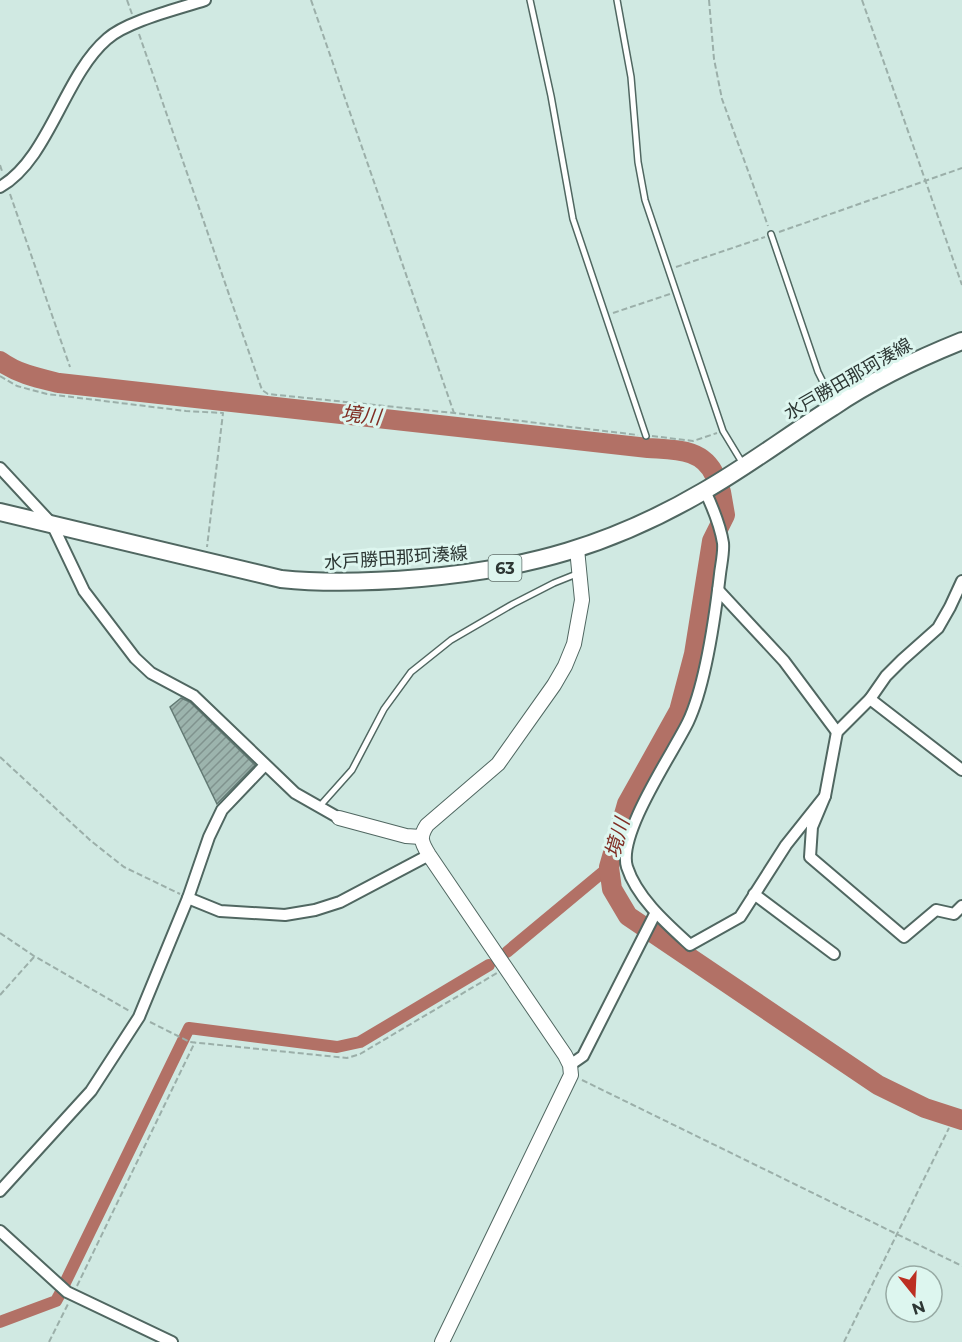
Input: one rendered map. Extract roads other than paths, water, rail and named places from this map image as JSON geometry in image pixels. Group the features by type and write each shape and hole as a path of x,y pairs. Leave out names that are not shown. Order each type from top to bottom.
{"main road":[{"name":"水戸勝田那珂湊線","path":"0,512 281,579 315,582 376,582 456,575 513,566 577,549 643,524 705,491 835,405 897,370 962,341"}],"street":[{"path":"3,185 21,171 91,56 107,39 135,24 205,0"},
{"path":"0,468 52,524 84,591 135,658 151,673 194,696 264,766 295,793 339,818 406,836 421,837"},
{"path":"705,491 717,518 723,544 718,590 698,695 689,720 638,815 626,852 627,866 653,918 690,945 740,917 786,845 825,796"},
{"path":"571,1070 506,968 429,855 421,837 427,825 498,764 565,666 574,644 582,600 577,549"},
{"path":"962,581 938,628 886,676 870,699 837,732 825,796 812,827 810,856 904,938 936,910 954,914 962,906"},
{"path":"718,590 784,661 837,732"},
{"path":"870,699 962,770"},
{"path":"0,1191 91,1091 139,1017 188,898 209,837 222,810 264,766"},
{"path":"188,898 220,911 285,915 315,910 340,902 429,855"},
{"path":"754,894 834,954"},
{"path":"442,1342 571,1070 583,1056 653,918"},
{"path":"0,1231 57,1285 172,1342"}],"lane":[{"path":"530,0 551,96 573,219 646,436"},
{"path":"617,0 631,77 638,162 645,200 723,431 744,466"},
{"path":"771,234 818,372 835,405"},
{"path":"319,807 352,770 384,709 411,672 451,640 513,604 554,583 580,573"}],"waterway":[{"name":"境川","path":"0,361 21,372 59,383 678,450 696,455 710,467 715,476"},
{"name":"境川","path":"721,492 725,515 712,541 694,654 679,711 627,804 609,867 612,889 628,916 878,1085 925,1108 962,1120"},
{"path":"507,952 609,867"},
{"path":"64,1285 189,1028 337,1047 360,1042 489,965"},
{"path":"0,1322 56,1301 61,1292"}]}
